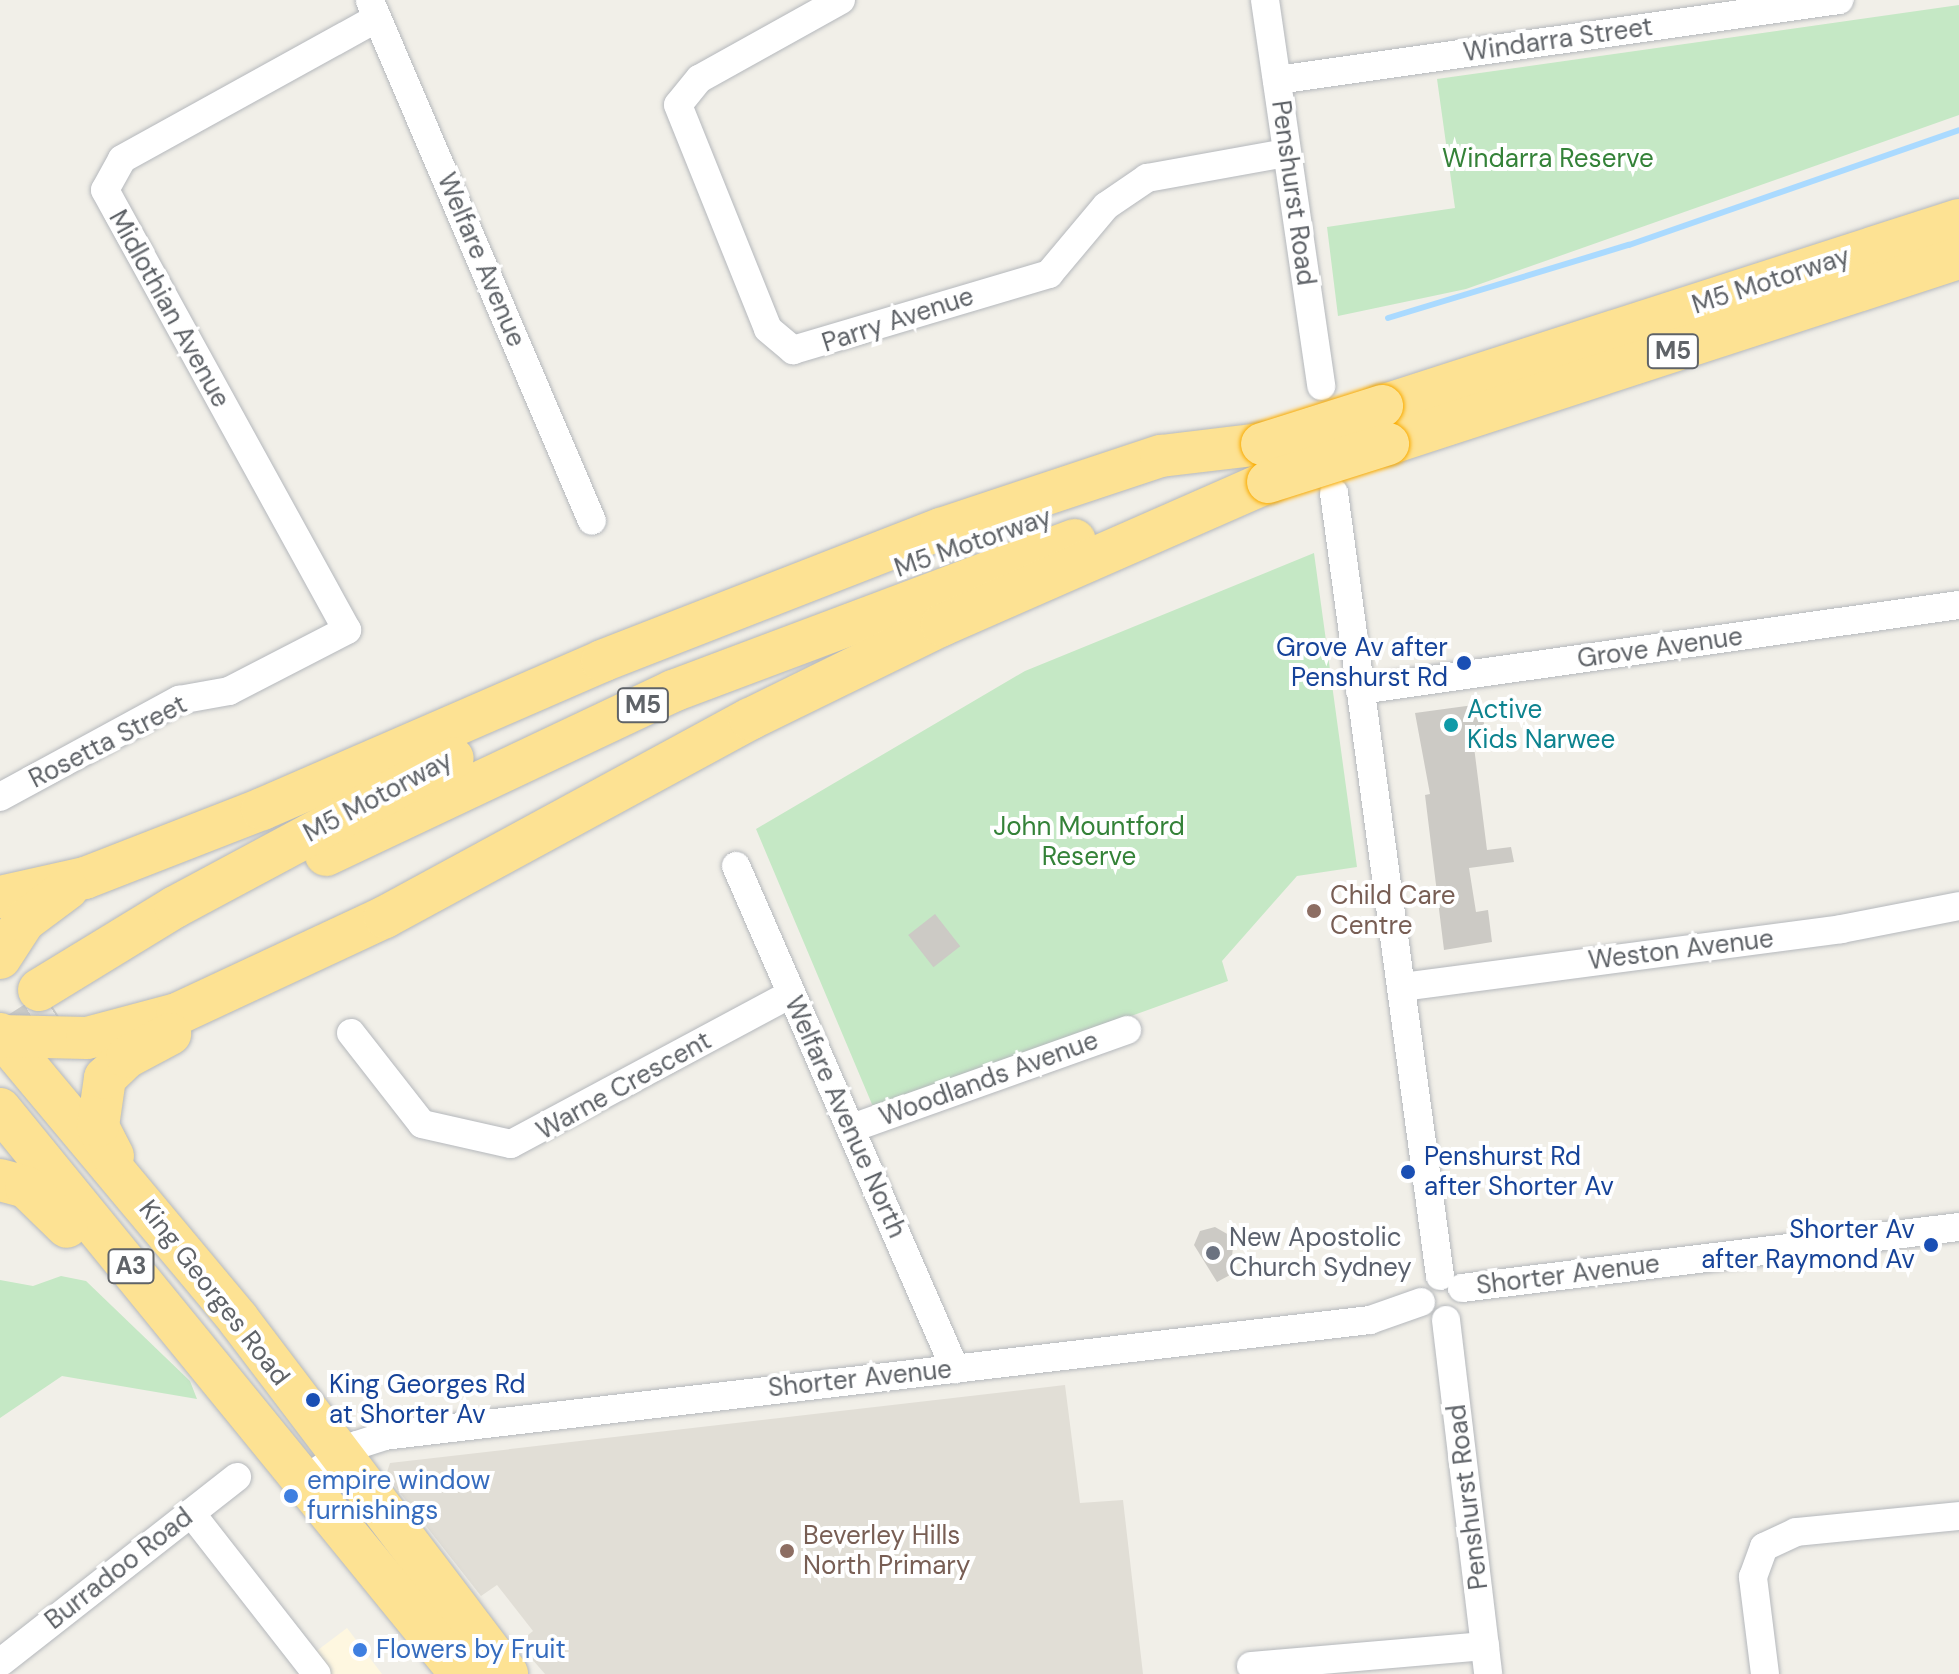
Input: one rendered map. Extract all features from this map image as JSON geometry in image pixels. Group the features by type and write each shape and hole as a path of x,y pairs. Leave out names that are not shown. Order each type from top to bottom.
{"highway":[{"name":"M5 Motorway","path":"1385,425 1959,220"},
{"name":"M5 Motorway","path":"47,1000 351,842 673,691 946,584 1265,463 1385,425 1959,258"},
{"name":"M5","path":"85,878 395,754 602,661 941,529 1161,456 1265,463"},
{"path":"120,1170 98,1126 98,1099 105,1078 127,1057 818,686 1265,463"},
{"path":"0,897 85,878"},
{"path":"0,958 24,921 85,878"},
{"path":"0,1046 119,1033 177,1014 385,917"},
{"path":"0,1046 192,1303 263,1423"},
{"name":"King Georges Road","path":"0,1046 43,1085 120,1170 461,1674"},
{"name":"King Georges Road","path":"0,1109 263,1423 323,1467 507,1674"},
{"path":"0,1180 46,1202 141,1308 263,1423"}],"street":[{"name":"Parry Avenue","path":"841,0 691,84 678,105 768,329 793,350 1049,274 1106,206 1147,178 1286,153"},
{"name":"Penshurst Road","path":"1265,0 1321,386"},
{"name":"Windarra Street","path":"1277,80 1839,0"},
{"name":"Welfare Avenue","path":"373,9 592,521"},
{"name":"Midlothian Avenue","path":"347,630 105,190 122,159 373,9"},
{"path":"1334,493 1402,987 1451,1282 1462,1308 1446,1320 1432,1317 1421,1302 1423,1287 1451,1282"},
{"name":"Grove Avenue","path":"1360,690 1959,605"},
{"name":"Rosetta Street","path":"0,797 179,700 229,691 347,630"},
{"name":"Welfare Avenue North","path":"736,866 955,1369"},
{"name":"Weston Avenue","path":"1402,987 1841,929 1959,906"},
{"name":"Warne Crescent","path":"351,1033 422,1124 511,1144 791,994"},
{"name":"Woodlands Avenue","path":"852,1128 1127,1030"},
{"name":"Shorter Avenue","path":"1451,1282 1959,1227"},
{"name":"Shorter Avenue","path":"323,1467 384,1436 1370,1320 1421,1302"},
{"name":"Penshurst Road","path":"1446,1320 1487,1660"},
{"name":"Burradoo Road","path":"4,1665 237,1477"},
{"path":"191,1513 317,1674"},
{"path":"1765,1674 1753,1577 1764,1547 1796,1532 1959,1516"},
{"path":"1251,1666 1487,1660"}],"shaded area":[{"name":"Beverley Hills North Primary","path":"1065,1385 1080,1503 1123,1500 1143,1674 545,1674 518,1643 533,1631 497,1585 481,1596 386,1475 390,1463"},
{"path":"347,1628 382,1674 330,1674 314,1653"}],"green space":[{"name":"Windarra Reserve","path":"1959,5 1959,115 1466,289 1338,316 1327,227 1455,208 1437,79"},
{"name":"John Mountford Reserve","path":"1314,553 1357,867 1297,876 1222,961 1228,981 874,1109 756,829 1025,671"},
{"path":"61,1276 86,1281 190,1381 197,1399 62,1376 0,1418 0,1280 33,1286"}],"building":[{"path":"1481,704 1486,737 1473,739 1487,850 1511,847 1514,862 1469,868 1476,912 1488,910 1492,942 1444,950 1425,795 1430,794 1415,713"},
{"path":"935,914 960,946 933,967 908,935"},
{"name":"New Apostolic Church Sydney","path":"1215,1227 1229,1235 1233,1247 1230,1275 1217,1282 1194,1245 1200,1231"}],"waterway":[{"path":"1388,318 1629,245 1959,130"}],"tunnel":[{"path":"0,1045 55,1010"}],"place":[{"name":"Grove Av after Penshurst Rd","path":"1464,663"},
{"name":"Active Kids Narwee","path":"1451,725"},
{"name":"Child Care Centre","path":"1314,911"},
{"name":"Penshurst Rd after Shorter Av","path":"1408,1172"},
{"name":"Shorter Av after Raymond Av","path":"1931,1245"},
{"name":"New Apostolic Church Sydney","path":"1213,1253"},
{"name":"King Georges Rd at Shorter Av","path":"313,1400"},
{"name":"empire window furnishings","path":"291,1496"},
{"name":"Beverley Hills North Primary","path":"787,1551"},
{"name":"Flowers by Fruit","path":"360,1650"}]}
